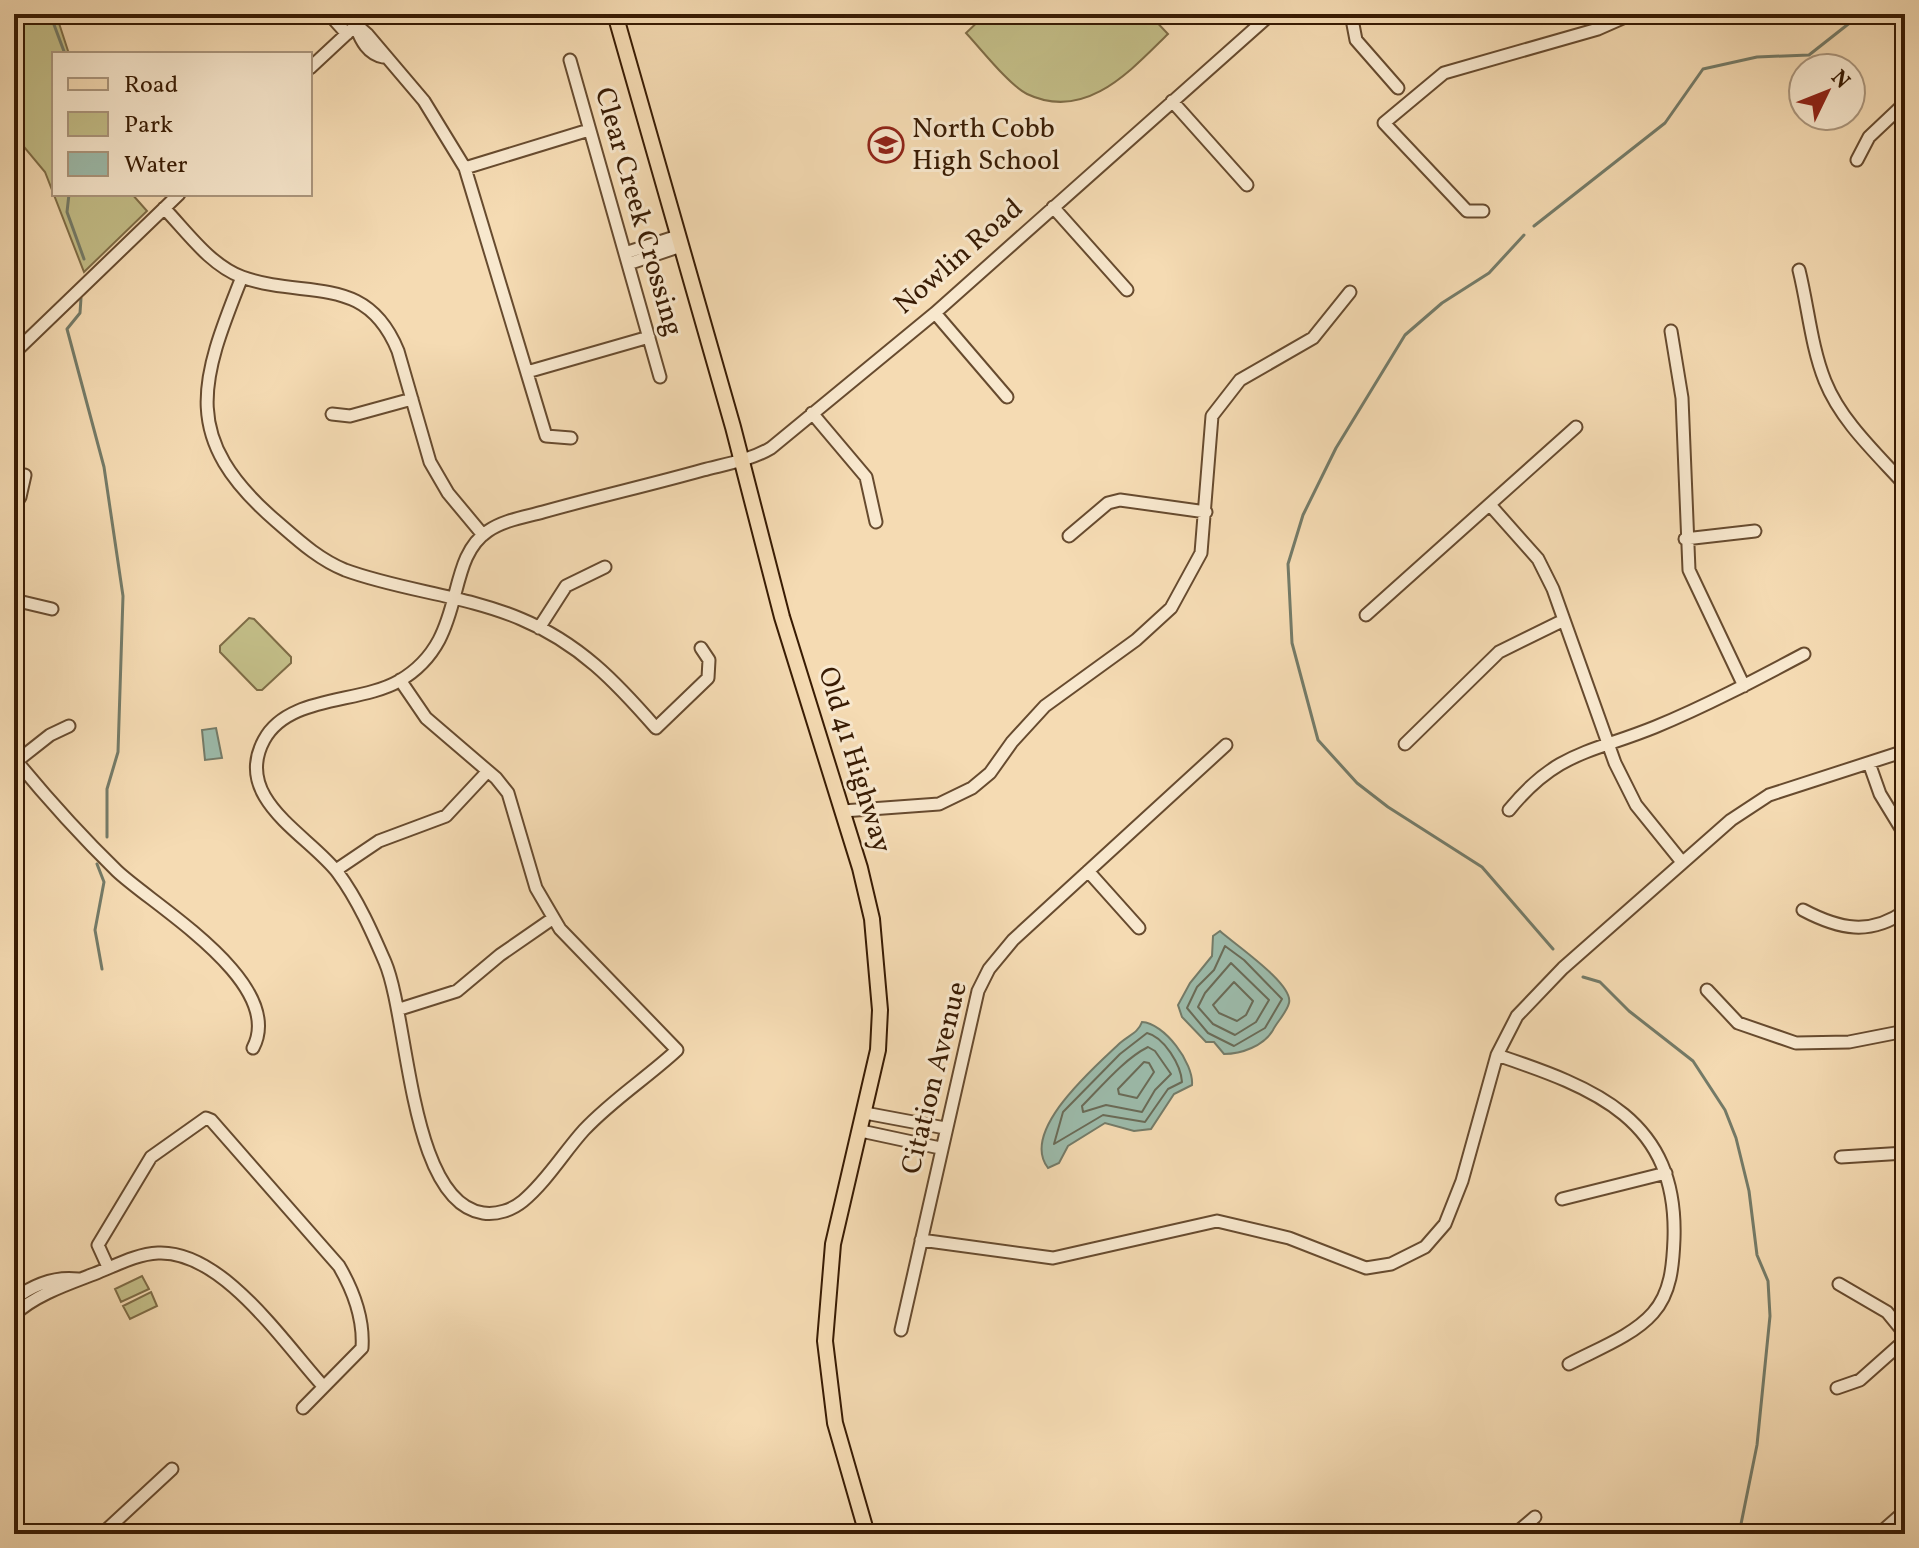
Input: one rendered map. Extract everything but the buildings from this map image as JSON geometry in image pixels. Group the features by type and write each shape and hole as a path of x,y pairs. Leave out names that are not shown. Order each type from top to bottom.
{"main road":[{"name":"Old 41 Highway","path":"615,14 742,460 782,617 843,811 872,919 880,1010 878,1050 833,1244 827,1284 825,1341 835,1423 867,1534"}],"street":[{"path":"329,14 351,30 368,35 383,57 424,101 465,168 546,436 571,438"},
{"path":"344,14 351,30"},
{"path":"312,66 368,14"},
{"name":"Nowlin Road","path":"483,535 510,521 742,460 771,448 935,313 1271,14"},
{"path":"1351,14 1356,40 1398,88"},
{"path":"1483,211 1467,211 1384,123 1404,103 1444,73 1598,29 1632,14"},
{"name":"Clear Creek Crossing","path":"570,60 660,377"},
{"path":"1172,101 1247,185"},
{"path":"1857,160 1869,137 1905,103"},
{"path":"465,168 589,130"},
{"path":"14,353 177,196"},
{"path":"1053,207 1127,290"},
{"path":"164,208 215,261 242,277 340,294 361,302 391,334 435,471 483,535 466,560 455,599 434,650 400,680 288,716 269,732 260,749 257,768 263,796 336,870 361,910 385,962 400,1009 410,1086 425,1137 450,1193 465,1207 480,1213 497,1213 523,1201 585,1129 677,1050 552,919 533,878 512,803 503,785 431,723 400,680"},
{"path":"626,259 679,241"},
{"path":"1799,270 1818,361 1832,396 1844,416 1905,485"},
{"path":"242,277 215,344 207,386 212,433 235,479 257,504 328,562 358,574 505,613 539,628 600,666 656,728 708,678 709,660 701,648"},
{"path":"843,811 939,804 972,788 990,773 1012,742 1045,706 1136,640 1171,608 1201,553 1212,416 1240,380 1313,338 1350,292"},
{"path":"935,313 1007,397"},
{"path":"1671,331 1682,398 1685,539 1689,570 1744,686"},
{"path":"527,372 649,337"},
{"path":"332,414 350,416 412,399"},
{"path":"812,413 866,477 876,522"},
{"path":"1366,615 1576,427"},
{"path":"14,507 20,497 25,475"},
{"path":"1069,536 1108,503 1120,500 1206,512"},
{"path":"1491,506 1538,559 1564,620 1615,763 1636,805 1682,862"},
{"path":"1685,539 1755,531"},
{"path":"539,628 566,586 605,567"},
{"path":"14,600 52,609"},
{"path":"1405,744 1499,652 1564,620"},
{"path":"1509,810 1528,787 1550,769 1591,747 1653,728 1804,654"},
{"path":"69,726 50,735 15,760 119,873 222,956 252,1008 259,1037 253,1048"},
{"name":"Citation Avenue","path":"901,1330 978,991 989,969 1013,940 1226,745"},
{"path":"921,1240 1053,1258 1217,1221 1289,1238 1366,1268 1391,1264 1425,1247 1445,1224 1462,1181 1497,1055 1517,1016 1536,997 1731,820 1769,795 1905,751"},
{"path":"1869,763 1880,794 1905,835"},
{"path":"336,870 379,841 446,816 488,771"},
{"path":"1088,871 1139,928"},
{"path":"1803,910 1844,928 1869,929 1905,911"},
{"path":"400,1009 457,991 492,961 552,919"},
{"path":"1707,990 1738,1023 1796,1043 1849,1042 1905,1031"},
{"path":"1497,1055 1584,1087 1629,1117 1651,1140 1666,1173 1674,1218 1673,1264 1666,1294 1652,1315 1569,1364"},
{"path":"865,1113 945,1128"},
{"path":"108,1267 98,1245 140,1170 164,1145 206,1118 211,1120 339,1266 350,1286 362,1328 362,1348 303,1408"},
{"path":"861,1131 940,1148"},
{"path":"1841,1157 1905,1153"},
{"path":"1562,1199 1666,1173"},
{"path":"14,1315 35,1298 108,1267 154,1253 187,1256 206,1264 230,1283 323,1386"},
{"path":"14,1299 42,1283 60,1278 78,1279"},
{"path":"1837,1388 1860,1380 1905,1337 1887,1312 1839,1284"},
{"path":"102,1534 172,1469"},
{"path":"1879,1534 1905,1511"},
{"path":"1515,1534 1535,1517"}],"green space":[{"path":"14,14 56,14 68,52 52,52 52,190 45,172 14,135"},
{"path":"986,14 1149,14 1168,34 1106,88 1069,102 1048,101 1020,89 966,33"},
{"path":"54,196 134,196 147,211 84,272"},
{"path":"249,618 254,619 291,657 291,663 262,690 257,690 220,652 220,646"},
{"path":"142,1276 149,1289 121,1302 115,1289"},
{"path":"151,1292 157,1306 130,1319 123,1306"}],"water":[{"path":"216,728 222,758 205,760 202,730"},
{"path":"1220,931 1273,975 1288,995 1289,1003 1269,1036 1252,1048 1231,1054 1224,1054 1214,1042 1206,1042 1182,1017 1178,1005 1190,983 1212,956 1213,936"},
{"path":"1142,1022 1159,1029 1176,1046 1188,1066 1192,1085 1174,1094 1151,1129 1134,1131 1105,1123 1068,1146 1059,1163 1048,1168 1042,1153 1044,1136 1052,1118 1079,1083"}],"waterway":[{"path":"50,14 64,52"},
{"path":"1534,226 1665,123 1703,69 1757,57 1809,55 1861,14"},
{"path":"69,196 67,212 84,259"},
{"path":"1524,235 1489,273 1442,303 1405,335 1336,448 1303,515 1288,564 1292,643 1318,740 1357,783 1388,807 1482,867 1553,949"},
{"path":"81,298 80,313 67,329 104,467 123,596 118,752 107,789 107,837"},
{"path":"97,864 104,882 95,930 102,969"},
{"path":"1583,977 1600,982 1629,1011 1693,1061 1725,1110 1736,1138 1749,1191 1757,1255 1768,1281 1770,1316 1757,1445 1739,1534"}],"place":[{"name":"North Cobb High School","path":"886,145"}]}
